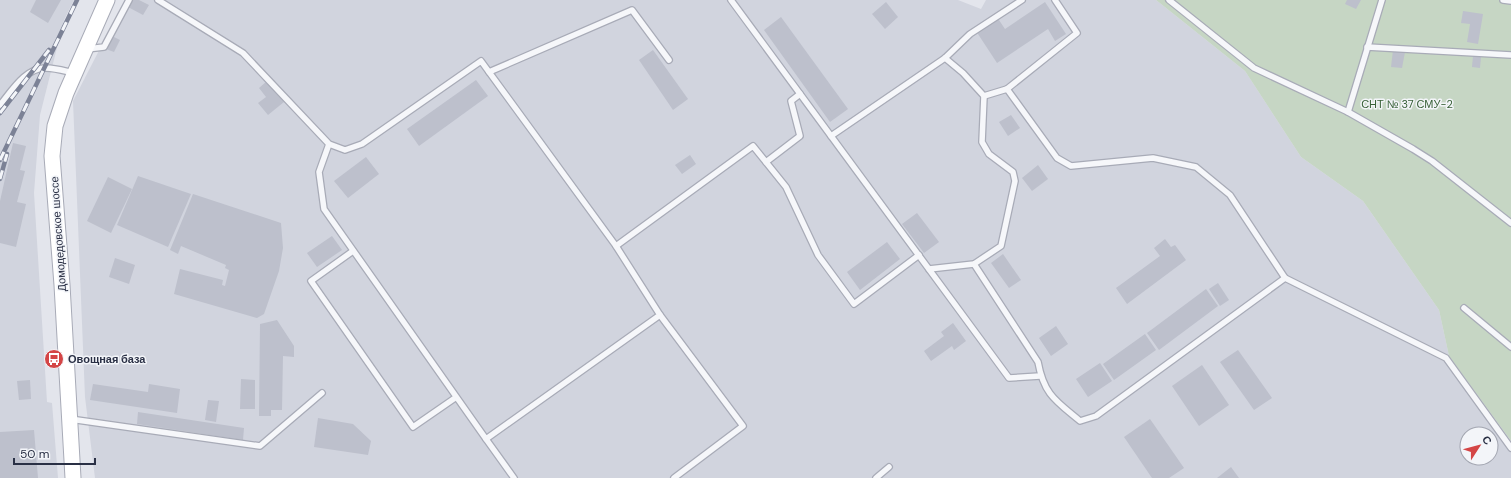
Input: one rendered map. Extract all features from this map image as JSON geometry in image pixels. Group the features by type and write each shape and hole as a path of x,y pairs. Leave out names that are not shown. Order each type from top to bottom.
{"main road":[{"name":"Домодедовское шоссе","path":"73,478 52,156 55,126 75,73 107,0"}],"lane":[{"path":"85,49 104,47 129,0"},
{"path":"158,0 243,53 329,144 345,150 362,144 481,61 616,246 660,315 743,426 674,478"},
{"path":"731,0 1009,378 1040,376"},
{"path":"831,136 944,58 970,34 1022,0"},
{"path":"984,96 1007,89 1077,33 1055,0"},
{"path":"1169,0 1254,68 1348,112 1432,161 1511,223"},
{"path":"1348,112 1382,0"},
{"path":"1503,0 1511,1"},
{"path":"489,72 632,10 669,60"},
{"path":"1367,47 1511,55"},
{"path":"929,269 974,264 1001,246 1014,182 1013,172 990,154 982,142 984,96 963,73 944,58"},
{"path":"0,105 19,82 32,72 45,68 75,73"},
{"path":"1007,89 1057,158 1071,166 1153,158 1196,167 1230,194 1285,278 1446,358 1511,448"},
{"path":"766,162 800,136 790,101 800,94"},
{"path":"329,144 319,172 324,209 455,398 514,478"},
{"path":"616,246 753,146 786,187 818,255 854,304 919,255"},
{"path":"353,251 311,281 413,427 455,398"},
{"path":"974,264 1038,362 1040,376 1048,393 1080,421 1096,416 1285,278"},
{"path":"1464,308 1511,346"},
{"path":"486,439 660,315"},
{"path":"70,419 260,446 322,393"},
{"path":"876,478 889,467"}],"shaded area":[{"path":"0,0 74,0 64,20 40,115 34,193 47,402 52,403 58,478 0,478"},
{"path":"125,0 958,0 981,9 986,0 1156,0 1245,71 1301,157 1363,201 1439,310 1449,356 1511,441 1511,478 95,478 85,397 73,101"}],"green space":[{"name":"СНТ № 37 СМУ-2","path":"1156,0 1511,0 1511,441 1449,356 1439,310 1363,201 1301,157 1245,71"}],"building":[{"path":"36,0 61,0 48,23 30,12"},
{"path":"132,0 139,0 149,5 143,15 128,7"},
{"path":"1347,0 1361,0 1356,9 1345,4"},
{"path":"886,2 898,17 885,29 872,14"},
{"path":"1045,2 1066,34 1055,41 1048,29 997,63 976,31 997,17 1005,29"},
{"path":"1463,11 1483,14 1478,44 1467,42 1470,24 1461,23"},
{"path":"781,17 848,109 830,122 764,30"},
{"path":"112,36 120,40 114,52 106,49"},
{"path":"653,50 688,99 673,110 639,60"},
{"path":"1393,50 1405,52 1402,68 1391,67"},
{"path":"1473,56 1481,57 1480,68 1472,67"},
{"path":"476,80 488,96 419,146 407,129"},
{"path":"267,81 284,102 268,115 258,103 266,97 259,88"},
{"path":"1011,115 1020,128 1008,136 999,122"},
{"path":"13,143 26,146 20,170 25,171 17,202 26,204 16,247 0,243 0,201"},
{"path":"690,155 696,164 682,174 675,165"},
{"path":"366,157 379,174 348,198 334,181"},
{"path":"1038,165 1048,179 1032,191 1022,178"},
{"path":"138,176 191,194 168,247 117,225"},
{"path":"108,177 132,189 111,233 87,221"},
{"path":"193,194 281,223 283,248 279,271 264,314 257,318 174,294 180,269 223,280 222,285 225,286 229,270 225,268 226,265 181,246 178,254 170,250"},
{"path":"917,213 939,242 924,253 902,224"},
{"path":"332,236 342,250 317,267 307,253"},
{"path":"1165,239 1171,247 1175,245 1186,260 1127,304 1116,288 1160,256 1154,248"},
{"path":"887,242 900,259 860,290 847,272"},
{"path":"1003,254 1021,280 1009,288 991,263"},
{"path":"115,258 135,265 129,284 109,277"},
{"path":"1218,283 1229,300 1220,306 1209,289"},
{"path":"1206,289 1218,306 1159,350 1147,333"},
{"path":"277,320 294,346 294,357 283,356 282,410 271,410 271,416 259,416 260,324"},
{"path":"953,323 966,341 954,350 952,346 931,361 924,351 944,336 941,332"},
{"path":"1056,326 1068,344 1051,356 1039,338"},
{"path":"1145,334 1156,350 1114,380 1103,364"},
{"path":"1238,350 1272,398 1254,410 1220,362"},
{"path":"1100,363 1112,381 1088,397 1076,379"},
{"path":"1202,365 1229,405 1199,426 1172,386"},
{"path":"241,379 255,380 255,409 240,409"},
{"path":"30,380 31,399 19,400 17,381"},
{"path":"93,384 148,392 149,384 180,389 177,413 90,400"},
{"path":"208,400 219,401 216,422 205,420"},
{"path":"138,412 244,428 243,440 137,424"},
{"path":"318,418 353,424 371,441 368,455 314,447"},
{"path":"1150,419 1184,468 1169,478 1152,478 1124,437"},
{"path":"34,430 38,478 0,478 0,432"},
{"path":"1231,467 1239,478 1217,478"}],"railway":[{"path":"0,160 77,0"},
{"path":"0,113 49,50"},
{"path":"0,179 7,154"}],"place":[{"name":"Овощная база","path":"54,359"}]}
